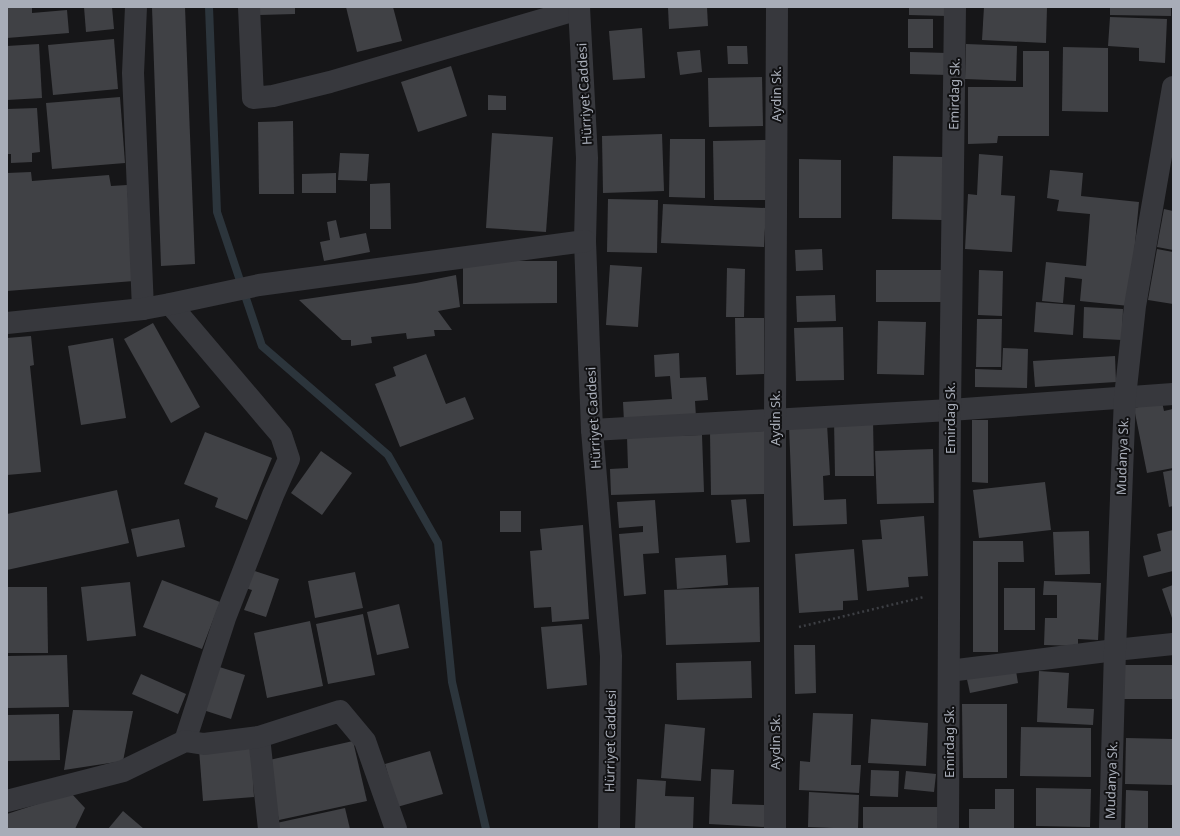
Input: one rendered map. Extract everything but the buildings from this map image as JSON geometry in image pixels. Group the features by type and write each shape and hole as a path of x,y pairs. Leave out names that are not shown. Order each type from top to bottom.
{"street":[{"path":"136,7 133,73 143,308"},
{"path":"249,7 253,98 273,96 330,82 579,8"},
{"name":"Aydin Sk.","path":"775,829 777,7"},
{"name":"Emirdag Sk.","path":"948,829 950,410 955,7"},
{"name":"Hürriyet Caddesi","path":"579,8 587,158 585,241 592,430 611,656 609,829"},
{"name":"Mudanya Sk.","path":"1110,829 1115,650 1125,397 1136,306 1173,87"},
{"path":"7,323 143,308 170,304 259,285 585,241"},
{"path":"170,304 281,435 290,459 273,495 225,618 185,742"},
{"path":"592,430 950,410 1173,394"},
{"path":"949,671 1173,644"},
{"path":"7,801 123,771 185,742 204,744 259,737 340,711 365,741 396,829"},
{"path":"259,737 269,829"}],"path":[{"path":"775,633 950,591"}],"waterway":[{"path":"209,7 217,212 262,346 388,455 438,543 452,682 486,829"}]}
